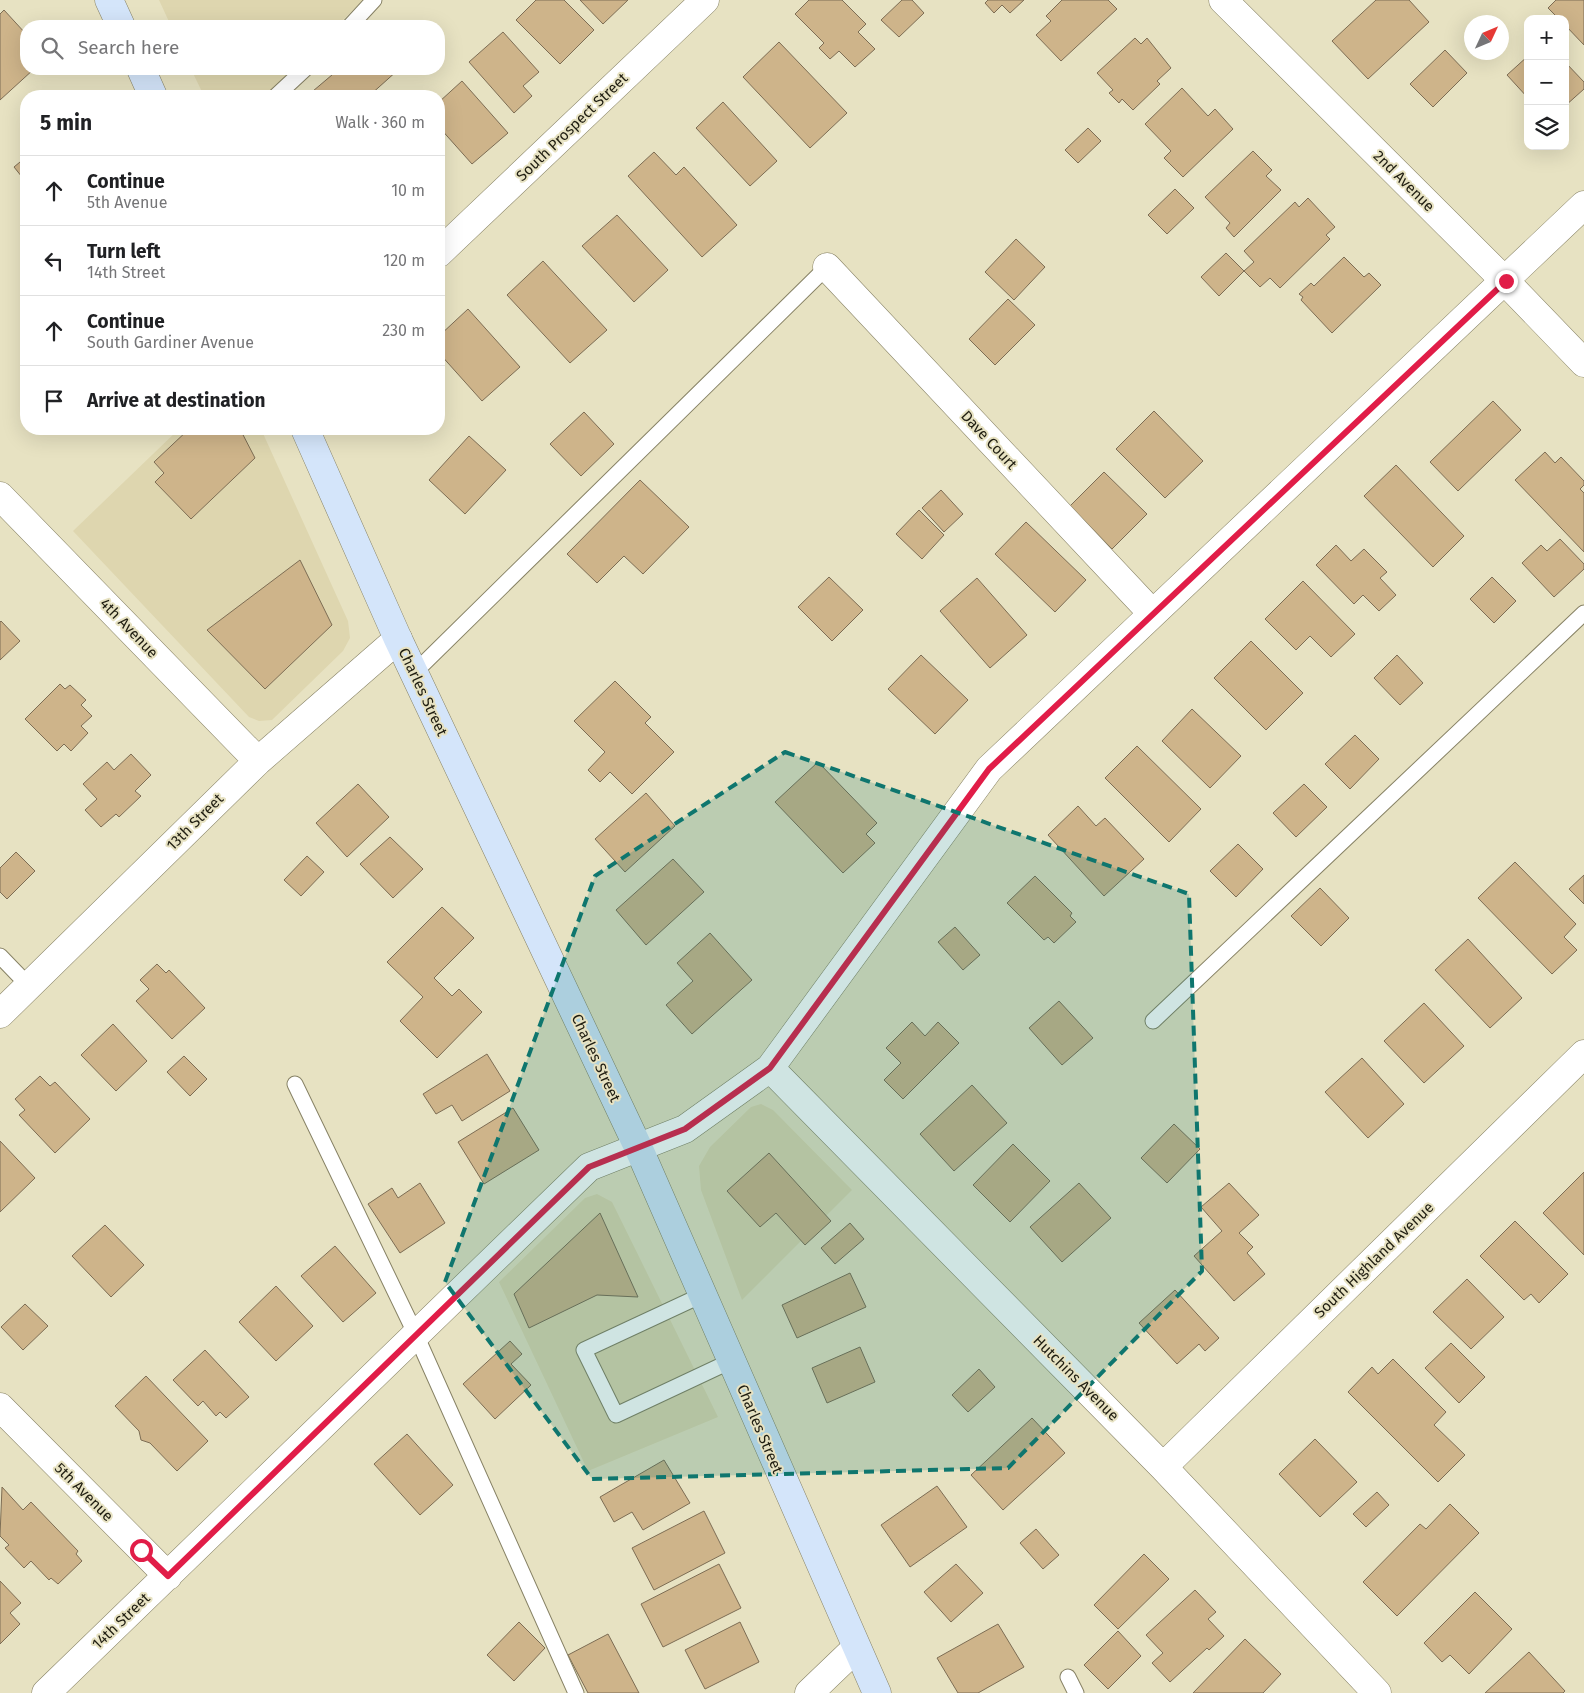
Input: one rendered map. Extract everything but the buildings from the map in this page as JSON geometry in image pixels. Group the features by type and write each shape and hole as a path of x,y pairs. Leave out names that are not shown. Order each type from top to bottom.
{"main road":[{"path":"109,0 118,20"},
{"path":"143,75 150,90"},
{"name":"Charles Street","path":"308,435 398,639 639,1149 877,1693"}],"street":[{"name":"South Prospect Street","path":"445,248 705,0"},
{"name":"2nd Avenue","path":"1223,0 1506,281 1584,363"},
{"name":"14th Street","path":"46,1693 589,1167 639,1149 685,1129 770,1068 989,769 1584,205"},
{"name":"Dave Court","path":"827,267 1152,613"},
{"name":"4th Avenue","path":"0,496 258,761"},
{"name":"13th Street","path":"0,1014 258,761 398,639"},
{"name":"South Highland Avenue","path":"1163,1467 1584,1054"},
{"name":"Hutchins Avenue","path":"770,1068 1163,1467 1377,1693"},
{"name":"5th Avenue","path":"0,1407 168,1576"},
{"path":"809,1693 856,1648"}],"lane":[{"path":"356,20 374,0"},
{"path":"282,90 299,75"},
{"path":"414,672 827,267"},
{"path":"1153,1021 1584,613"},
{"path":"0,956 29,986"},
{"path":"295,1084 416,1335 576,1693"},
{"path":"702,1295 584,1350 616,1414 731,1361"},
{"path":"1068,1677 1076,1693"}],"highlighted area":[{"path":"785,752 1189,894 1202,1271 1008,1468 592,1479 445,1282 595,876"}],"shaded area":[{"path":"159,0 363,0 343,20 168,20"},
{"path":"194,75 288,75 272,90 201,90"},
{"path":"173,435 264,435 348,621 350,638 343,651 272,720 259,721 249,717 73,531"},
{"path":"761,1104 773,1110 852,1190 742,1300 701,1190 699,1166 710,1147 751,1107"},
{"path":"597,1194 612,1202 718,1417 588,1471 499,1282 585,1198"}],"route":[{"path":"141,1550 168,1576 589,1167 639,1149 685,1129 770,1068 989,769 1152,613 1506,281"}]}
